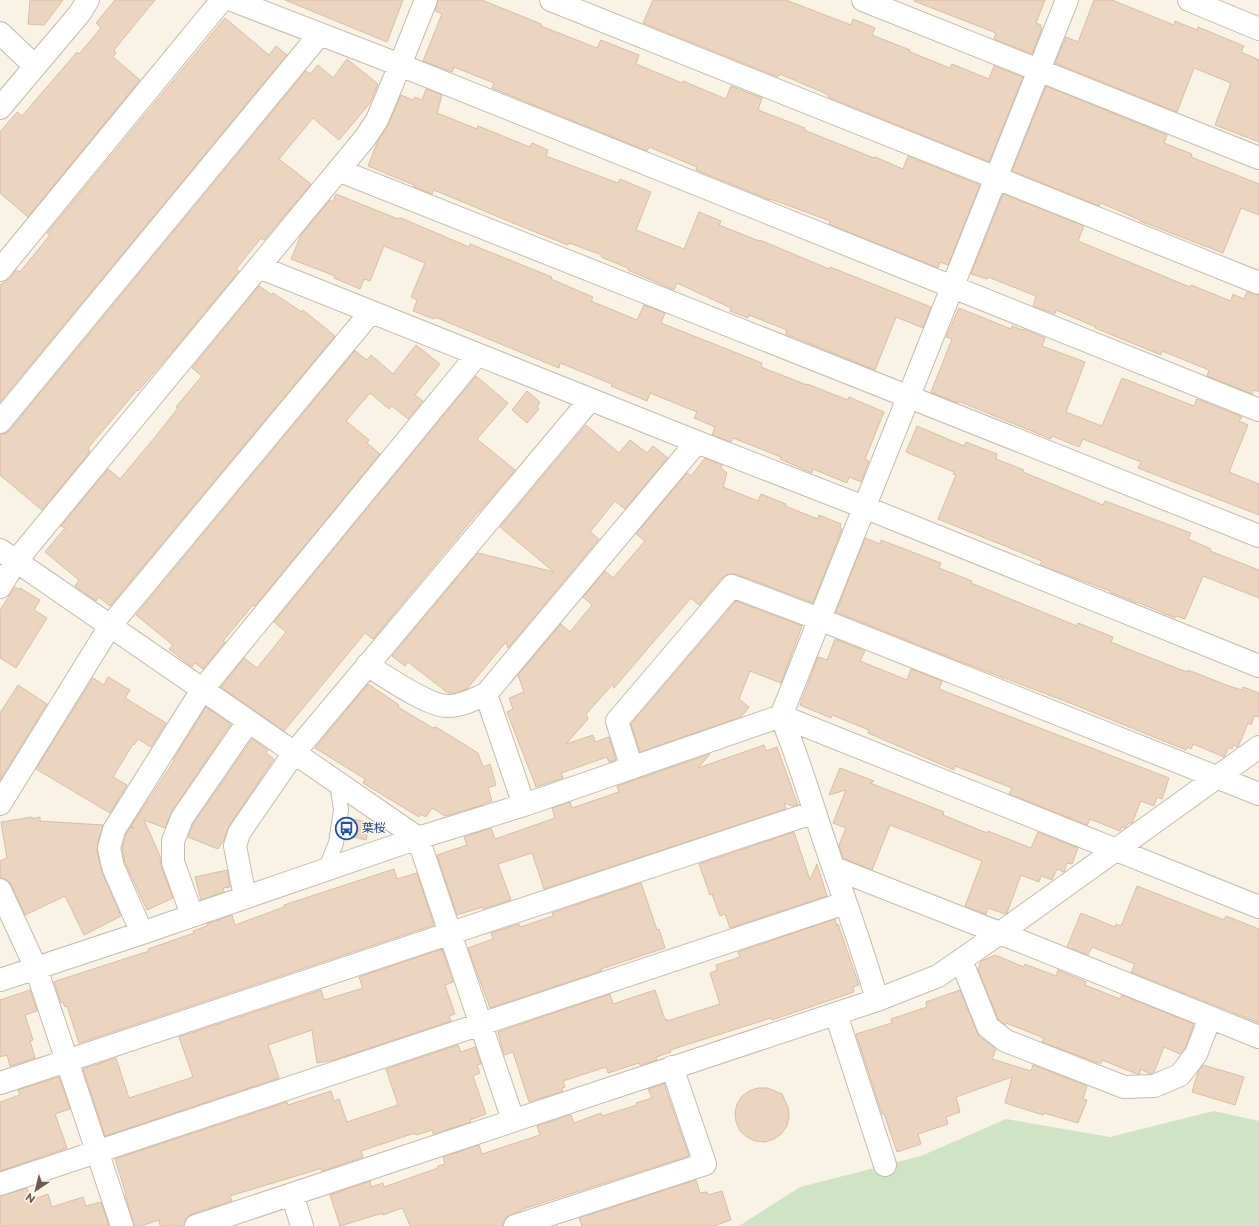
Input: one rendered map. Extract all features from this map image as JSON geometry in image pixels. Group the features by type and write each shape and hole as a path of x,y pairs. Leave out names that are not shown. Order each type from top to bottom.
{"street":[{"path":"0,108 80,12 88,0"},
{"path":"0,270 222,0"},
{"path":"232,0 400,65 1259,410"},
{"path":"0,587 8,555 259,267 365,138 376,120 426,0"},
{"path":"551,0 1259,283"},
{"path":"863,0 1259,158"},
{"path":"877,1000 834,868 789,735 781,716 1067,0"},
{"path":"1201,2 1259,29"},
{"path":"0,33 35,66"},
{"path":"0,422 320,34"},
{"path":"338,170 1259,536"},
{"path":"259,267 590,400 864,507 1259,666"},
{"path":"0,804 110,626 371,312"},
{"path":"142,933 113,867 109,848 114,830 202,690 477,355"},
{"path":"245,898 235,846 239,833 294,753 590,400"},
{"path":"367,665 424,699 446,706 462,704 486,694 697,442"},
{"path":"8,555 418,838 513,1120"},
{"path":"632,768 617,721 732,586 819,619 1259,794"},
{"path":"486,694 524,805"},
{"path":"0,980 418,838 524,805 781,716 1259,907"},
{"path":"192,915 173,862 173,841 182,818 248,722"},
{"path":"196,1226 672,1067 836,1014 938,976 1259,747"},
{"path":"0,1083 815,812"},
{"path":"834,868 1000,933 1259,1038"},
{"path":"0,890 36,968 122,1226"},
{"path":"0,1184 845,903"},
{"path":"961,960 988,1027 1006,1041 1124,1087 1154,1086 1180,1075 1196,1054 1210,1018"},
{"path":"836,1014 886,1165"},
{"path":"515,1226 543,1222 705,1164 672,1067"},
{"path":"292,1194 302,1226"}],"lane":[{"path":"325,870 336,843 341,810 337,783"}],"green space":[{"path":"1214,1111 1259,1121 1259,1226 739,1226 800,1187 921,1156 1006,1119 1110,1137"}],"building":[{"path":"30,0 63,0 44,25 28,24"},
{"path":"115,0 155,0 114,50 116,53 113,57 140,80 28,217 0,193 0,132 17,112 22,116 77,52 79,54 101,28 96,23"},
{"path":"285,0 403,0 387,42"},
{"path":"438,0 482,0 541,24 541,26 597,48 601,40 639,55 636,64 726,99 731,86 762,98 758,110 805,128 804,130 874,158 875,157 903,169 908,156 980,185 948,265 940,262 938,268 829,224 830,221 770,200 696,170 697,167 649,147 647,151 492,88 494,83 454,67 452,72 423,61 442,14 435,11"},
{"path":"653,0 786,0 851,25 853,19 875,28 872,35 950,68 952,64 989,79 994,66 1023,77 989,162 828,97 829,95 780,74 778,77 643,23"},
{"path":"914,0 1045,0 1036,23 1041,25 1040,27 1042,28 1032,54 994,39 996,33"},
{"path":"1094,0 1112,0 1174,25 1175,21 1197,30 1198,27 1244,46 1241,52 1259,60 1259,142 1215,125 1231,83 1194,68 1177,112 1055,63 1066,37 1078,42"},
{"path":"225,18 269,55 276,46 287,55 0,402 0,285 10,278 16,270 20,272 50,235 47,233"},
{"path":"347,59 378,84 370,103 339,140 313,118 279,159 311,184 264,240 261,238 236,269 239,271 172,352 138,391 137,390 88,448 90,451 89,453 42,510 0,475 0,434 5,434 10,430 306,71 310,74 318,65 333,78"},
{"path":"1046,86 1167,135 1164,143 1192,154 1191,157 1259,184 1259,215 1241,208 1223,253 1140,221 1101,203 1099,206 1012,171"},
{"path":"426,89 442,95 437,113 477,129 478,126 530,147 532,143 548,150 546,156 618,183 620,179 651,192 636,230 684,249 699,212 721,221 719,225 759,241 760,240 829,269 830,267 931,307 923,328 896,317 875,370 786,334 787,330 749,315 748,318 730,311 731,308 677,283 674,290 601,257 602,255 569,243 568,245 434,190 432,194 368,166 378,141 388,125 401,95 413,100 415,97 422,100"},
{"path":"336,194 398,219 401,218 469,247 470,244 552,277 551,279 593,297 591,301 637,320 644,305 665,313 661,323 762,363 761,367 848,400 849,397 884,412 865,459 869,461 861,482 849,477 847,483 813,469 812,473 780,459 781,457 733,438 731,442 712,435 715,427 694,418 697,412 650,393 647,401 611,386 612,384 560,363 559,368 435,317 434,319 413,311 417,300 411,297 425,263 384,246 370,281 364,279 360,289 334,278 335,276 291,259 301,235 330,200 333,202"},
{"path":"1003,194 1084,226 1078,241 1190,287 1191,285 1231,301 1233,294 1244,299 1247,292 1259,295 1259,392 1254,390 1252,394 1207,376 1209,370 1162,351 1161,355 1056,310 1055,314 1033,306 1036,296 988,277 987,279 971,274"},
{"path":"259,286 272,295 273,293 302,312 303,310 335,336 110,606 99,597 96,601 75,586 79,580 45,552 65,528 61,526 108,469 120,479 156,436 178,408 176,407 202,376 192,368"},
{"path":"959,308 1011,329 1012,326 1023,330 1024,329 1045,338 1042,346 1085,362 1066,412 1102,426 1122,378 1194,406 1197,399 1242,417 1239,421 1248,425 1229,472 1259,484 1259,515 1138,468 1141,462 1083,439 1079,447 1052,436 1051,439 958,401 958,403 931,392 952,339 946,337"},
{"path":"416,345 440,364 415,395 423,401 408,419 392,406 389,409 370,393 346,421 369,440 367,443 380,454 255,606 253,605 223,641 225,642 203,669 195,663 192,667 169,649 173,645 136,615 355,351 367,360 371,355 393,374"},
{"path":"476,376 508,403 477,439 515,470 373,639 365,633 284,731 221,687 244,658 257,668 286,632 274,622"},
{"path":"527,391 540,402 537,407 539,409 527,423 512,410"},
{"path":"586,425 619,453 630,440 647,453 653,446 668,458 625,509 615,501 590,532 599,539 508,648 506,642 467,689 454,693 448,693 408,662 405,666 392,656 478,553 554,572 500,527"},
{"path":"917,426 964,446 966,442 997,454 996,459 1024,470 1023,472 1103,505 1105,501 1191,533 1188,539 1211,549 1210,551 1259,570 1259,598 1203,576 1185,619 1176,616 1175,618 1110,591 1040,565 1042,561 938,519 956,475 953,474 954,472 906,452"},
{"path":"705,458 722,465 721,468 727,473 723,487 758,501 761,494 786,504 785,506 818,519 819,515 841,524 840,527 842,529 813,603 736,574 729,574 722,578 699,605 691,598 614,688 613,684 586,714 588,719 566,744 593,735 595,742 609,737 616,760 609,762 607,757 561,773 563,778 536,787 507,712 513,709 509,698 524,692 518,675 561,624 570,632 592,605 583,597 605,571 613,578 645,541 636,534 687,473 691,476"},
{"path":"865,538 880,544 881,540 941,563 939,568 972,581 971,583 1077,626 1078,623 1113,637 1111,642 1138,653 1229,686 1242,690 1243,687 1259,693 1259,717 1254,716 1251,725 1248,723 1238,747 1233,745 1232,749 1229,747 1224,757 1193,744 1191,749 1187,747 1186,750 836,612"},
{"path":"15,587 20,588 40,600 34,610 47,618 16,668 0,658 0,610"},
{"path":"736,601 802,626 781,683 750,671 739,699 749,707 741,717 640,752 631,724"},
{"path":"835,639 865,651 860,661 907,680 911,669 942,681 939,689 1169,778 1162,799 1157,797 1154,806 1141,801 1132,823 1129,823 1125,828 1122,827 1120,831 1090,819 1087,825 1009,794 1012,788 955,766 954,770 868,733 869,730 832,715 831,718 800,705 818,657 827,660"},
{"path":"108,677 130,690 125,698 166,723 151,747 138,739 134,745 133,744 113,777 127,785 110,813 36,769 93,678 104,685"},
{"path":"368,684 399,705 398,707 433,728 436,727 478,753 483,767 490,764 496,785 488,788 492,801 445,816 432,808 426,817 420,814 419,817 363,783 365,779 315,748"},
{"path":"18,685 47,704 0,780 0,713"},
{"path":"206,707 231,724 172,811 165,828 144,820 160,856 161,866 173,898 147,910 125,863 122,848 130,827 134,828 131,826 174,761 173,760"},
{"path":"252,739 268,750 266,753 274,759 229,826 224,840 218,849 188,837 193,824"},
{"path":"764,745 766,751 777,747 798,805 792,806 784,803 786,809 544,889 532,853 498,864 511,900 457,915 437,855 467,845 464,837 491,828 495,839 555,818 552,808 570,802 572,808 619,792 617,786 710,754 698,768"},
{"path":"840,768 874,781 870,783 944,812 943,815 987,833 988,831 1031,848 1038,832 1078,848 1072,864 1067,863 1064,872 1057,869 1052,880 1041,876 1039,882 1021,875 1007,913 1005,914 988,908 986,914 965,906 982,861 924,838 890,825 872,870 843,858 839,845 846,828 833,823 846,790 829,795"},
{"path":"32,817 32,819 40,817 40,821 103,825 97,845 97,851 102,872 121,916 84,935 65,896 25,915 11,884 7,880 0,878 0,861 7,858 1,822"},
{"path":"353,819 370,823 366,840 349,836"},
{"path":"794,832 810,880 817,864 827,896 730,928 725,914 720,916 712,894 710,895 699,864"},
{"path":"394,869 397,879 417,873 434,925 79,1043 67,1006 65,1007 63,1002 61,1003 54,982 149,951 148,949 194,933 193,931 207,926 207,924 232,915 235,925 284,907 284,905"},
{"path":"227,870 230,887 223,888 224,892 201,900 195,877"},
{"path":"641,883 657,930 659,929 665,948 601,969 602,971 490,1008 468,948 493,939 491,933 519,924 520,927 553,916 552,913"},
{"path":"1137,886 1224,920 1226,916 1259,929 1259,1023 1131,972 1135,964 1092,947 1088,955 1067,947 1081,913 1115,927 1116,924 1121,926"},
{"path":"835,919 859,985 853,987 854,992 772,1020 771,1018 670,1050 671,1052 656,1057 657,1060 640,1065 639,1063 608,1073 606,1067 563,1081 565,1087 562,1088 563,1091 529,1102 513,1052 504,1055 498,1032 610,994 613,1004 655,990 665,1020 667,1019 667,1021 720,1004 710,973 717,970 716,965 740,957 738,952"},
{"path":"442,949 453,982 445,985 455,1014 449,1016 451,1021 334,1060 317,1063 312,1030 268,1045 279,1078 105,1136 83,1069 116,1058 129,1098 193,1077 179,1037 321,990 324,1000 363,988 359,977"},
{"path":"995,955 1024,967 1025,964 1056,976 1058,970 1086,982 1085,985 1120,999 1122,995 1194,1024 1185,1048 1180,1054 1164,1047 1154,1072 1150,1074 1140,1069 1140,1074 1137,1074 1102,1060 1101,1063 1098,1063 1042,1042 1044,1038 1006,1023 1005,1025 998,1019 978,969 981,961"},
{"path":"30,990 37,1011 25,1015 33,1040 30,1041 35,1058 10,1066 7,1055 0,1057 0,1000"},
{"path":"960,990 980,1037 996,1049 992,1059 1031,1071 1033,1065 1087,1086 1083,1099 1087,1100 1078,1123 1044,1113 1043,1115 1005,1103 1012,1077 956,1097 960,1112 946,1117 948,1124 918,1134 921,1144 897,1152 884,1114 882,1114 856,1034 892,1023 891,1019 927,1007 926,1002"},
{"path":"458,1045 461,1052 475,1047 481,1064 477,1065 480,1073 473,1076 486,1114 470,1120 471,1122 433,1134 432,1130 416,1135 415,1133 361,1151 363,1157 322,1171 319,1169 230,1196 232,1201 192,1214 186,1218 184,1226 160,1226 159,1220 141,1226 134,1226 115,1159 287,1102 288,1105 331,1091 334,1101 339,1099 347,1122 398,1105 386,1069"},
{"path":"1203,1065 1244,1077 1235,1105 1192,1092 1198,1072"},
{"path":"59,1077 70,1109 55,1114 67,1148 0,1171 0,1102 20,1095 18,1090"},
{"path":"664,1084 689,1156 520,1210 521,1211 506,1217 503,1226 410,1226 402,1208 383,1215 383,1213 340,1226 330,1195 370,1181 371,1187 383,1183 384,1187 438,1168 438,1166 445,1164 443,1157 479,1145 482,1154 540,1135 537,1126 571,1115 574,1123 601,1113 602,1116 637,1105 636,1103 652,1098 648,1089"},
{"path":"758,1088 768,1088 782,1094 788,1107 789,1117 787,1126 781,1134 774,1139 765,1142 755,1141 747,1137 740,1131 736,1122 735,1113 737,1104 742,1096 749,1091"},
{"path":"696,1180 700,1193 707,1192 708,1195 722,1191 731,1220 713,1226 582,1226 579,1218"},
{"path":"27,1188 31,1200 48,1194 52,1207 83,1197 86,1206 101,1202 109,1226 0,1226 0,1196"}],"place":[{"name":"葉桜","path":"347,828"}]}
